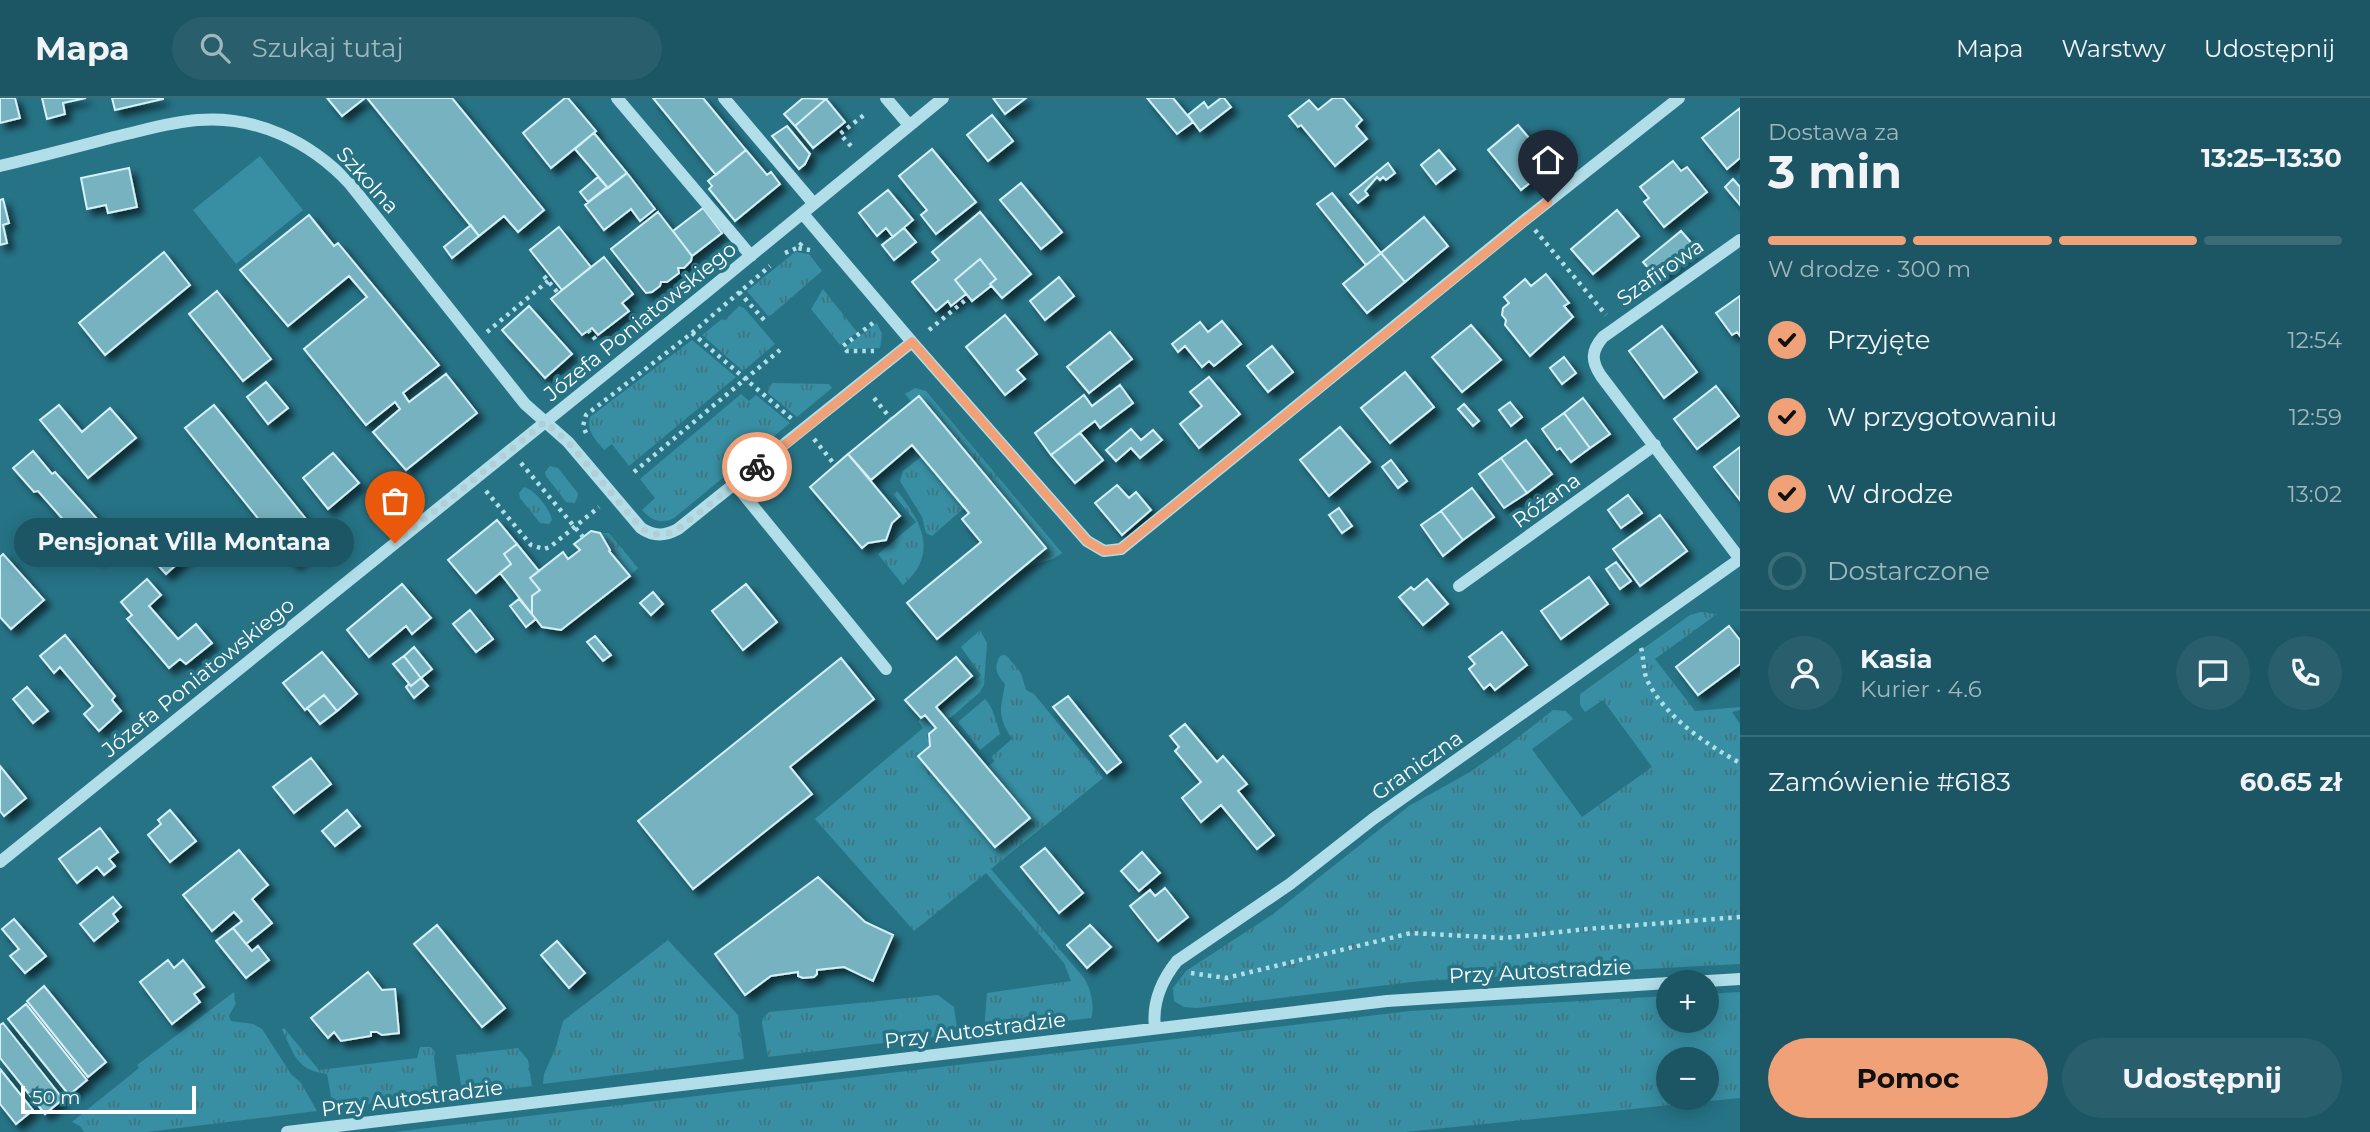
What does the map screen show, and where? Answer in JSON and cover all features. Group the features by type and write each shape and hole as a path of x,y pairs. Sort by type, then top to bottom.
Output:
{"street":[{"path":"617,98 751,256"},
{"path":"724,98 814,204"},
{"path":"886,98 909,125"},
{"name":"Józefa Poniatowskiego","path":"0,862 943,98"},
{"path":"803,214 1087,541 1104,551 1111,551 1130,543 1526,219 1679,98"},
{"name":"Szkolna","path":"0,166 195,120 249,123 284,135 319,155 350,184 525,404 568,442 641,528 657,535 678,529 912,342"},
{"name":"Szafirowa","path":"1655,445 1594,366 1593,354 1596,345 1602,337 1740,240"},
{"path":"1655,445 1740,559"},
{"name":"Różana","path":"1459,586 1655,445"},
{"path":"735,484 886,669"},
{"name":"Graniczna","path":"1155,1028 1154,1007 1169,971 1177,961 1290,884 1373,819 1740,559"},
{"path":"1719,980 1740,979"},
{"name":"Przy Autostradzie","path":"288,1132 1408,999 1656,984"}],"path":[{"path":"851,146 840,134 863,115"},
{"path":"1526,219 1616,327"},
{"path":"782,255 797,248"},
{"path":"589,438 583,426 586,415 692,333 773,263"},
{"path":"484,335 546,279 558,293"},
{"path":"739,292 765,321"},
{"path":"929,330 969,297"},
{"path":"845,350 843,346 875,321 873,319"},
{"path":"588,330 599,344"},
{"path":"692,333 765,397"},
{"path":"634,472 780,350"},
{"path":"874,398 891,419"},
{"path":"818,444 835,465"},
{"path":"520,462 583,537"},
{"path":"486,491 536,548 550,547 599,507"},
{"path":"1632,636 1642,651 1647,679 1662,701 1682,723 1716,750 1740,763"},
{"path":"1169,971 1226,978 1411,933 1504,939 1587,929 1740,917"}],"green space":[{"path":"260,156 303,210 236,264 193,210"},
{"path":"795,252 809,254 822,271 769,317 747,291"},
{"path":"823,289 857,332 840,345 811,309"},
{"path":"739,306 744,308 775,344 743,371 702,335 722,319 725,320"},
{"path":"877,323 882,334 880,348 845,347"},
{"path":"692,340 736,377 629,466 612,444 604,450 598,443 591,431 590,417"},
{"path":"773,383 829,384 832,388 797,417 768,393 768,387"},
{"path":"915,388 926,391 1062,553 1053,559 1022,568 1046,548 919,396 912,402 905,394"},
{"path":"741,394 749,401 756,395 790,423 674,518 661,521 649,516 642,510 655,498 640,479"},
{"path":"921,457 964,508 932,536 926,533 922,517 900,481 903,471"},
{"path":"550,466 558,468 577,492 575,503 566,502 546,476 545,472"},
{"path":"524,487 533,492 545,506 552,520 549,524 540,523 520,498 519,493"},
{"path":"897,491 914,514 923,538 924,550 921,562 903,585 878,554 916,522 893,494"},
{"path":"600,533 609,533 638,568 630,576 609,551"},
{"path":"1701,612 1717,614 1655,659 1695,711 1740,707 1740,710 1732,712 1740,724 1740,964 1420,981 1197,1008 1184,1007 1174,1001 1173,988 1186,971 1273,914 1409,806 1470,772 1553,710 1566,711 1573,719 1532,749 1582,817 1652,767 1603,700 1585,712 1580,705 1580,694 1690,615"},
{"path":"980,630 987,643 984,685 980,692 948,720 940,711 981,675 961,647"},
{"path":"1004,655 1021,673 1026,690 1034,694 1103,778 991,869 1084,978 1093,1009 1091,1018 984,1031 987,993 1071,981 1064,963 986,873 914,931 815,819 923,728 918,721 925,715 936,728 929,734 930,746 919,756 995,847 1030,818 988,766 995,761 991,757 1012,739 1002,717 1005,684 996,668 1000,656"},
{"path":"985,699 1000,734 980,750 958,722"},
{"path":"668,940 738,1015 744,1059 543,1084 563,1021"},
{"path":"234,992 236,1003 229,1016 231,1021 253,1024 262,1029 291,1074 301,1083 317,1111 147,1132 84,1132 72,1122 139,1068 137,1065"},
{"path":"1740,992 1740,1098 1719,1100 1719,1047 1656,1047 1656,1107 1405,1132 394,1132 1410,1011 1656,997 1656,1033 1719,1033 1719,993"},
{"path":"938,995 954,1007 958,1034 768,1057 762,1023 769,1012"},
{"path":"284,1028 319,1070 417,1058 420,1047 431,1047 435,1052 438,1090 434,1096 333,1108 327,1074 309,1069 298,1060 282,1030"},
{"path":"518,1048 528,1060 532,1086 468,1093 462,1090 456,1055"}],"building":[{"path":"0,98 15,98 20,118 0,123"},
{"path":"42,98 86,98 63,103 65,114 47,119"},
{"path":"112,98 163,98 163,99 115,110"},
{"path":"327,98 365,98 342,116"},
{"path":"367,98 452,98 544,210 518,232 504,216 479,236"},
{"path":"568,98 596,131 551,168 523,133"},
{"path":"653,98 703,98 746,150 716,175"},
{"path":"803,98 826,99 795,126 784,114"},
{"path":"993,98 1026,98 1005,114"},
{"path":"1147,98 1173,98 1193,122 1177,134"},
{"path":"1221,98 1231,107 1200,131 1188,115 1204,102 1208,108"},
{"path":"1333,98 1343,98 1362,120 1356,126 1367,139 1335,166 1301,125 1298,127 1289,116 1309,100 1318,110"},
{"path":"826,99 845,122 813,148 795,126"},
{"path":"1740,108 1740,158 1727,169 1702,138"},
{"path":"992,115 1013,141 988,161 967,135"},
{"path":"1518,125 1552,165 1521,190 1488,150"},
{"path":"787,126 810,154 799,169 772,136"},
{"path":"594,133 627,173 608,188 575,149"},
{"path":"932,149 976,202 936,234 921,215 927,210 899,176"},
{"path":"746,150 767,175 771,172 780,184 735,221 709,189 712,186 708,181"},
{"path":"1439,150 1455,169 1436,184 1421,165"},
{"path":"1673,161 1681,171 1687,167 1707,192 1664,227 1644,202 1649,198 1640,187"},
{"path":"1388,163 1395,173 1386,180 1377,177 1365,191 1368,195 1358,203 1350,194"},
{"path":"129,168 137,207 108,213 106,205 87,209 81,178"},
{"path":"627,173 655,209 640,221 631,209 604,230 585,205"},
{"path":"598,177 607,187 588,202 580,192"},
{"path":"1733,179 1740,187 1740,205 1725,187"},
{"path":"1021,183 1062,232 1041,249 1000,200"},
{"path":"888,190 913,220 893,237 886,228 877,236 859,213"},
{"path":"1332,193 1381,253 1366,265 1317,204"},
{"path":"3,199 9,223 3,225 7,243 0,245 0,200"},
{"path":"703,208 722,233 692,256 673,231"},
{"path":"1617,210 1639,236 1593,274 1571,249"},
{"path":"658,212 692,256 684,268 678,268 679,273 667,282 661,282 652,292 646,293 611,249"},
{"path":"980,212 1031,274 1002,298 990,284 996,279 980,259 955,280 966,294 951,306 948,301 936,311 912,282 939,260 932,252"},
{"path":"309,215 334,246 338,243 439,365 403,393 409,402 446,374 477,413 406,470 373,432 400,409 395,402 366,425 304,349 367,297 349,276 288,326 240,270"},
{"path":"1424,217 1448,246 1405,282 1381,253"},
{"path":"471,225 479,236 452,258 444,247"},
{"path":"559,227 591,267 562,290 530,250"},
{"path":"904,228 916,242 894,260 882,245"},
{"path":"1681,231 1695,247 1657,278 1643,262"},
{"path":"164,252 190,285 105,355 79,323"},
{"path":"1381,253 1405,282 1367,313 1343,284"},
{"path":"604,257 633,294 622,303 629,311 598,335 592,328 582,335 551,299"},
{"path":"980,259 996,279 972,301 955,280"},
{"path":"1546,274 1569,303 1564,306 1573,317 1530,356 1505,325 1503,308 1509,303 1504,297 1525,279 1531,286"},
{"path":"1059,277 1074,296 1045,320 1030,301"},
{"path":"217,291 271,359 243,381 189,314"},
{"path":"1740,296 1740,336 1737,332 1732,335 1716,313"},
{"path":"529,306 572,354 545,378 502,330"},
{"path":"1005,315 1037,354 1017,370 1025,379 1005,395 966,347"},
{"path":"1222,321 1241,344 1214,366 1209,361 1202,367 1185,346 1178,352 1172,344 1200,322 1208,332"},
{"path":"1471,325 1501,360 1462,392 1432,357"},
{"path":"1662,326 1697,372 1664,398 1629,351"},
{"path":"1110,332 1132,359 1089,393 1067,367"},
{"path":"1272,346 1293,372 1268,392 1247,366"},
{"path":"1564,357 1576,373 1562,384 1550,368"},
{"path":"1405,372 1434,407 1390,443 1361,408"},
{"path":"1209,377 1240,414 1199,448 1180,424 1202,406 1190,392"},
{"path":"266,382 288,408 268,424 247,397"},
{"path":"1120,385 1133,403 1100,428 1095,421 1051,455 1035,433 1084,395 1092,406"},
{"path":"1716,386 1739,416 1697,449 1674,419"},
{"path":"919,396 1046,548 937,639 907,603 981,542 962,519 969,513 912,445 871,480 848,454"},
{"path":"1583,398 1610,434 1590,448 1564,413"},
{"path":"1510,402 1522,417 1511,426 1499,410"},
{"path":"1464,404 1479,421 1473,426 1458,409"},
{"path":"59,405 82,432 110,408 136,438 88,478 40,420"},
{"path":"214,405 323,540 294,563 185,428"},
{"path":"1564,413 1590,448 1571,462 1560,448 1557,450 1542,429"},
{"path":"1340,427 1370,462 1329,496 1300,460"},
{"path":"1131,429 1141,440 1153,430 1162,440 1140,458 1131,448 1116,461 1106,450"},
{"path":"1080,433 1103,460 1075,483 1051,455"},
{"path":"1526,440 1552,474 1527,493 1501,458"},
{"path":"1740,447 1740,500 1714,467"},
{"path":"33,451 116,540 97,558 38,491 34,492 13,468"},
{"path":"333,453 359,483 328,509 303,478"},
{"path":"848,454 900,516 892,523 886,540 868,543 862,548 810,487"},
{"path":"1501,458 1527,493 1504,508 1479,474"},
{"path":"1391,460 1407,481 1398,488 1382,467"},
{"path":"1117,485 1129,498 1136,492 1151,510 1122,535 1095,503"},
{"path":"1472,488 1494,517 1463,540 1441,511"},
{"path":"1628,495 1642,513 1621,528 1608,510"},
{"path":"1339,508 1352,526 1342,533 1329,515"},
{"path":"1441,511 1463,540 1443,556 1421,525"},
{"path":"1660,515 1687,551 1640,586 1613,549"},
{"path":"152,520 186,556 166,574 133,538"},
{"path":"497,520 517,544 504,554 511,564 476,593 448,560"},
{"path":"591,531 600,533 609,551 630,576 561,630 542,627 532,614 532,596 540,590 530,578 563,552 568,559 580,550 574,544"},
{"path":"517,544 539,571 530,578 540,590 532,596 532,614 500,573 511,564 504,554"},
{"path":"3,554 44,600 11,629 0,617 0,557"},
{"path":"1616,562 1631,581 1620,589 1606,569"},
{"path":"1589,577 1608,604 1561,639 1541,611"},
{"path":"147,579 161,595 149,606 178,639 196,624 212,643 186,664 180,659 169,668 127,619 132,615 121,602"},
{"path":"1427,579 1448,604 1423,625 1399,597 1411,587 1414,590"},
{"path":"402,584 431,618 412,634 406,626 369,657 347,630"},
{"path":"746,584 777,622 743,650 712,611"},
{"path":"653,592 663,604 651,615 640,603"},
{"path":"519,599 536,619 526,627 510,606"},
{"path":"470,610 493,639 476,652 453,624"},
{"path":"1729,626 1740,640 1740,664 1698,695 1676,667"},
{"path":"1502,632 1527,665 1495,690 1490,684 1484,689 1469,669 1475,664 1469,657"},
{"path":"65,635 115,696 112,700 121,711 99,731 84,714 93,706 60,667 54,673 40,656"},
{"path":"595,636 611,655 603,661 587,642"},
{"path":"414,647 432,669 421,678 404,656"},
{"path":"322,652 357,694 337,711 324,695 305,710 283,683"},
{"path":"404,656 421,678 411,686 393,664"},
{"path":"956,657 972,676 936,707 1030,818 995,847 918,756 930,746 929,734 936,728 925,715 921,718 905,700"},
{"path":"841,658 874,699 790,767 812,794 693,889 638,821"},
{"path":"421,678 428,686 414,698 406,687"},
{"path":"27,687 48,711 33,723 13,699"},
{"path":"324,695 337,711 320,724 307,708"},
{"path":"1068,696 1121,762 1107,773 1053,707"},
{"path":"1185,724 1217,762 1223,756 1247,784 1238,791 1274,835 1257,849 1221,805 1201,822 1182,798 1201,782 1175,751 1179,747 1170,736"},
{"path":"311,758 331,784 294,813 273,787"},
{"path":"0,766 26,798 4,816 0,811"},
{"path":"170,810 196,841 170,862 148,835 161,824 158,820"},
{"path":"347,810 360,826 335,846 322,831"},
{"path":"100,828 118,852 109,859 115,866 104,875 97,867 77,883 59,859"},
{"path":"1045,848 1083,893 1059,913 1021,867"},
{"path":"239,850 268,885 252,899 272,923 246,944 233,928 242,921 234,912 212,931 183,895"},
{"path":"1142,852 1160,873 1139,891 1121,871"},
{"path":"818,877 865,922 893,935 873,981 844,967 817,970 814,977 803,978 798,976 798,972 771,976 745,995 715,954"},
{"path":"1165,888 1188,917 1158,941 1130,906 1150,890 1155,896"},
{"path":"113,897 121,907 113,914 118,921 94,941 80,924"},
{"path":"14,919 46,956 25,973 10,956 19,949 2,929"},
{"path":"437,925 505,1008 482,1027 414,944"},
{"path":"1090,925 1111,947 1087,968 1067,945"},
{"path":"233,928 252,951 258,946 269,960 246,978 216,941"},
{"path":"557,941 585,973 569,988 541,955"},
{"path":"168,960 174,968 183,960 204,987 194,994 200,1002 172,1024 140,982"},
{"path":"368,972 382,990 395,989 399,1033 382,1035 371,1032 371,1036 341,1041 334,1032 328,1038 311,1018"},
{"path":"44,986 106,1062 88,1077 27,1001"},
{"path":"26,1004 87,1080 69,1095 8,1019"},
{"path":"3,1023 63,1099 45,1114 0,1058 0,1025"},
{"path":"0,1069 33,1110 16,1124 0,1104"}],"way so far":[{"path":"395,543 545,422 568,442 641,528 657,535 678,529 757,467"}],"place":[{"name":"Pensjonat Villa Montana","path":"395,543"}],"route":[{"path":"757,467 912,342 1087,541 1104,551 1121,549 1548,202"}]}
